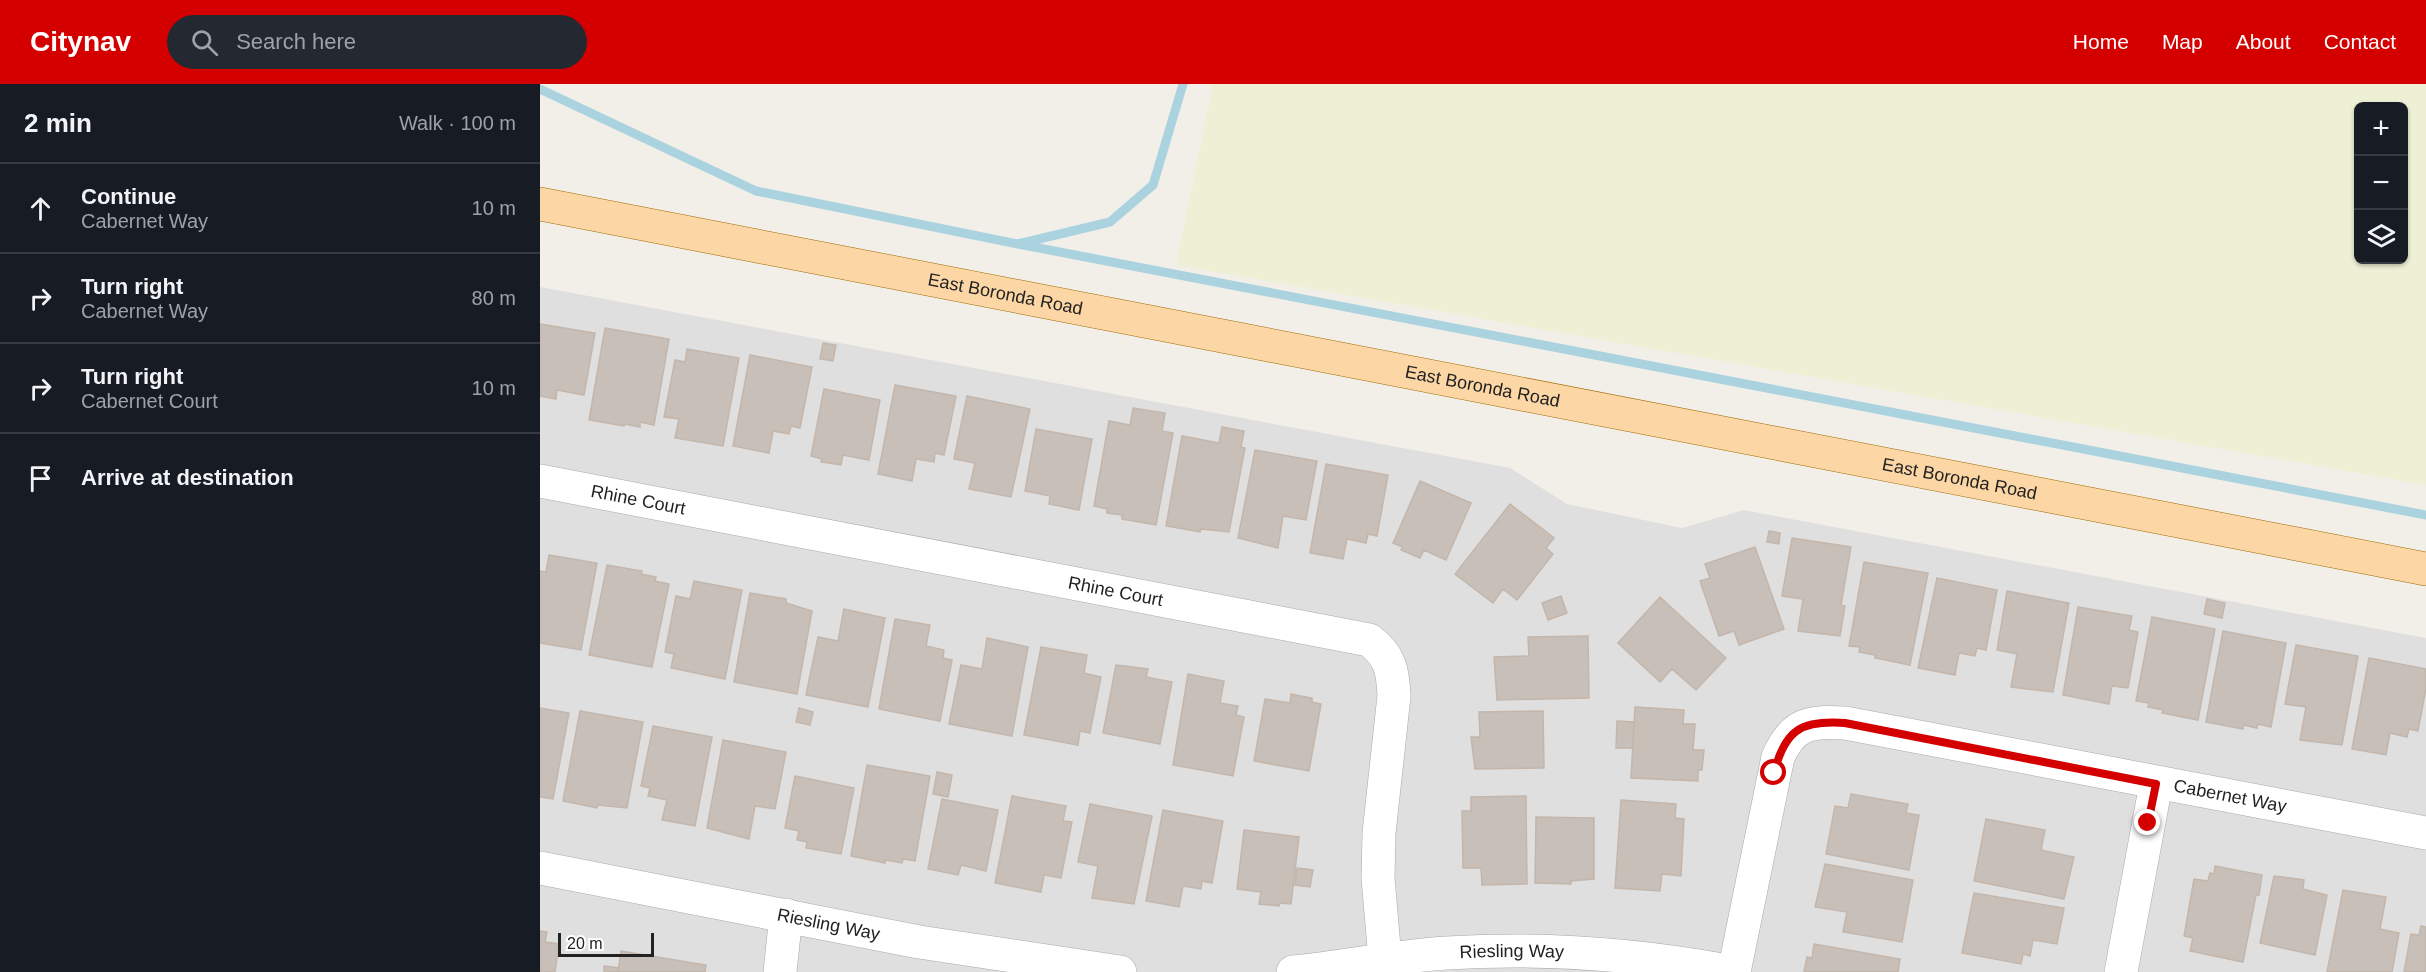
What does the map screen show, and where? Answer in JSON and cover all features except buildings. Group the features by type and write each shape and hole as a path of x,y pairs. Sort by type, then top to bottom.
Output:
{"main road":[{"name":"East Boronda Road","path":"540,204 2426,569"}],"street":[{"name":"Rhine Court","path":"540,481 1369,640 1388,657 1393,676 1394,696 1379,833 1378,878 1385,959"},
{"name":"Cabernet Way","path":"1733,972 1778,757 1789,737 1809,723 1845,723 2156,784 2426,833"},
{"path":"2121,972 2156,784"},
{"name":"Riesling Way","path":"540,868 919,942 1120,972"},
{"path":"780,972 786,915"},
{"name":"Riesling Way","path":"1293,972 1385,959 1506,950 1569,951 1635,957 1733,972"}],"shaded area":[{"path":"540,287 1510,468 1567,504 1682,528 1744,510 2426,638 2426,972 540,972"}],"green space":[{"path":"1213,84 2426,84 2426,485 1176,265"}],"waterway":[{"path":"540,89 756,191 1018,244 1110,222 1153,185 1183,84"},
{"path":"1018,244 2426,515"}],"route":[{"path":"1774,773 1783,746 1798,729 1809,723 1845,723 2156,784 2148,823"}]}
